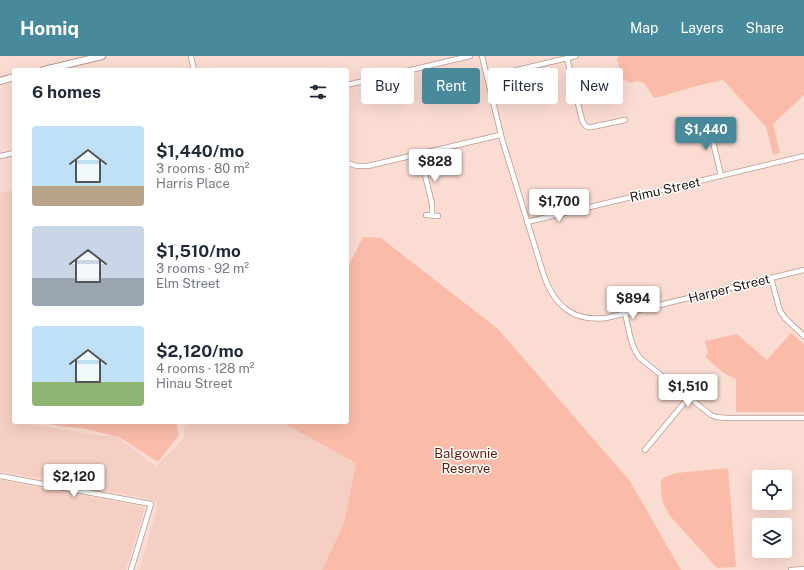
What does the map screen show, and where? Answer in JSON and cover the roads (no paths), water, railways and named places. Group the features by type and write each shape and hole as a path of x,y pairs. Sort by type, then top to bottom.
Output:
{"main road":[{"path":"50,68 76,59 102,56"},
{"path":"0,81 12,78"}],"street":[{"path":"191,56 194,68"},
{"path":"349,85 470,56"},
{"name":"Harper Street","path":"482,56 500,135 548,285 559,303 571,312 585,318 599,319 804,270"},
{"path":"487,77 576,56"},
{"path":"567,58 584,125 592,127 625,120"},
{"path":"714,120 705,122 721,175"},
{"path":"349,164 357,166 368,166 500,135"},
{"path":"0,156 12,153"},
{"path":"420,154 432,204 432,215"},
{"name":"Rimu Street","path":"527,222 804,156"},
{"path":"426,215 438,216"},
{"path":"772,278 780,311 785,318 804,336"},
{"path":"625,313 632,342 637,354 707,412 716,417 727,418 804,418"},
{"path":"645,450 688,397"},
{"path":"0,476 150,504 131,570"},
{"path":"791,570 804,569"}],"park label":[{"name":"Balgownie Reserve","path":"466,460"}]}
